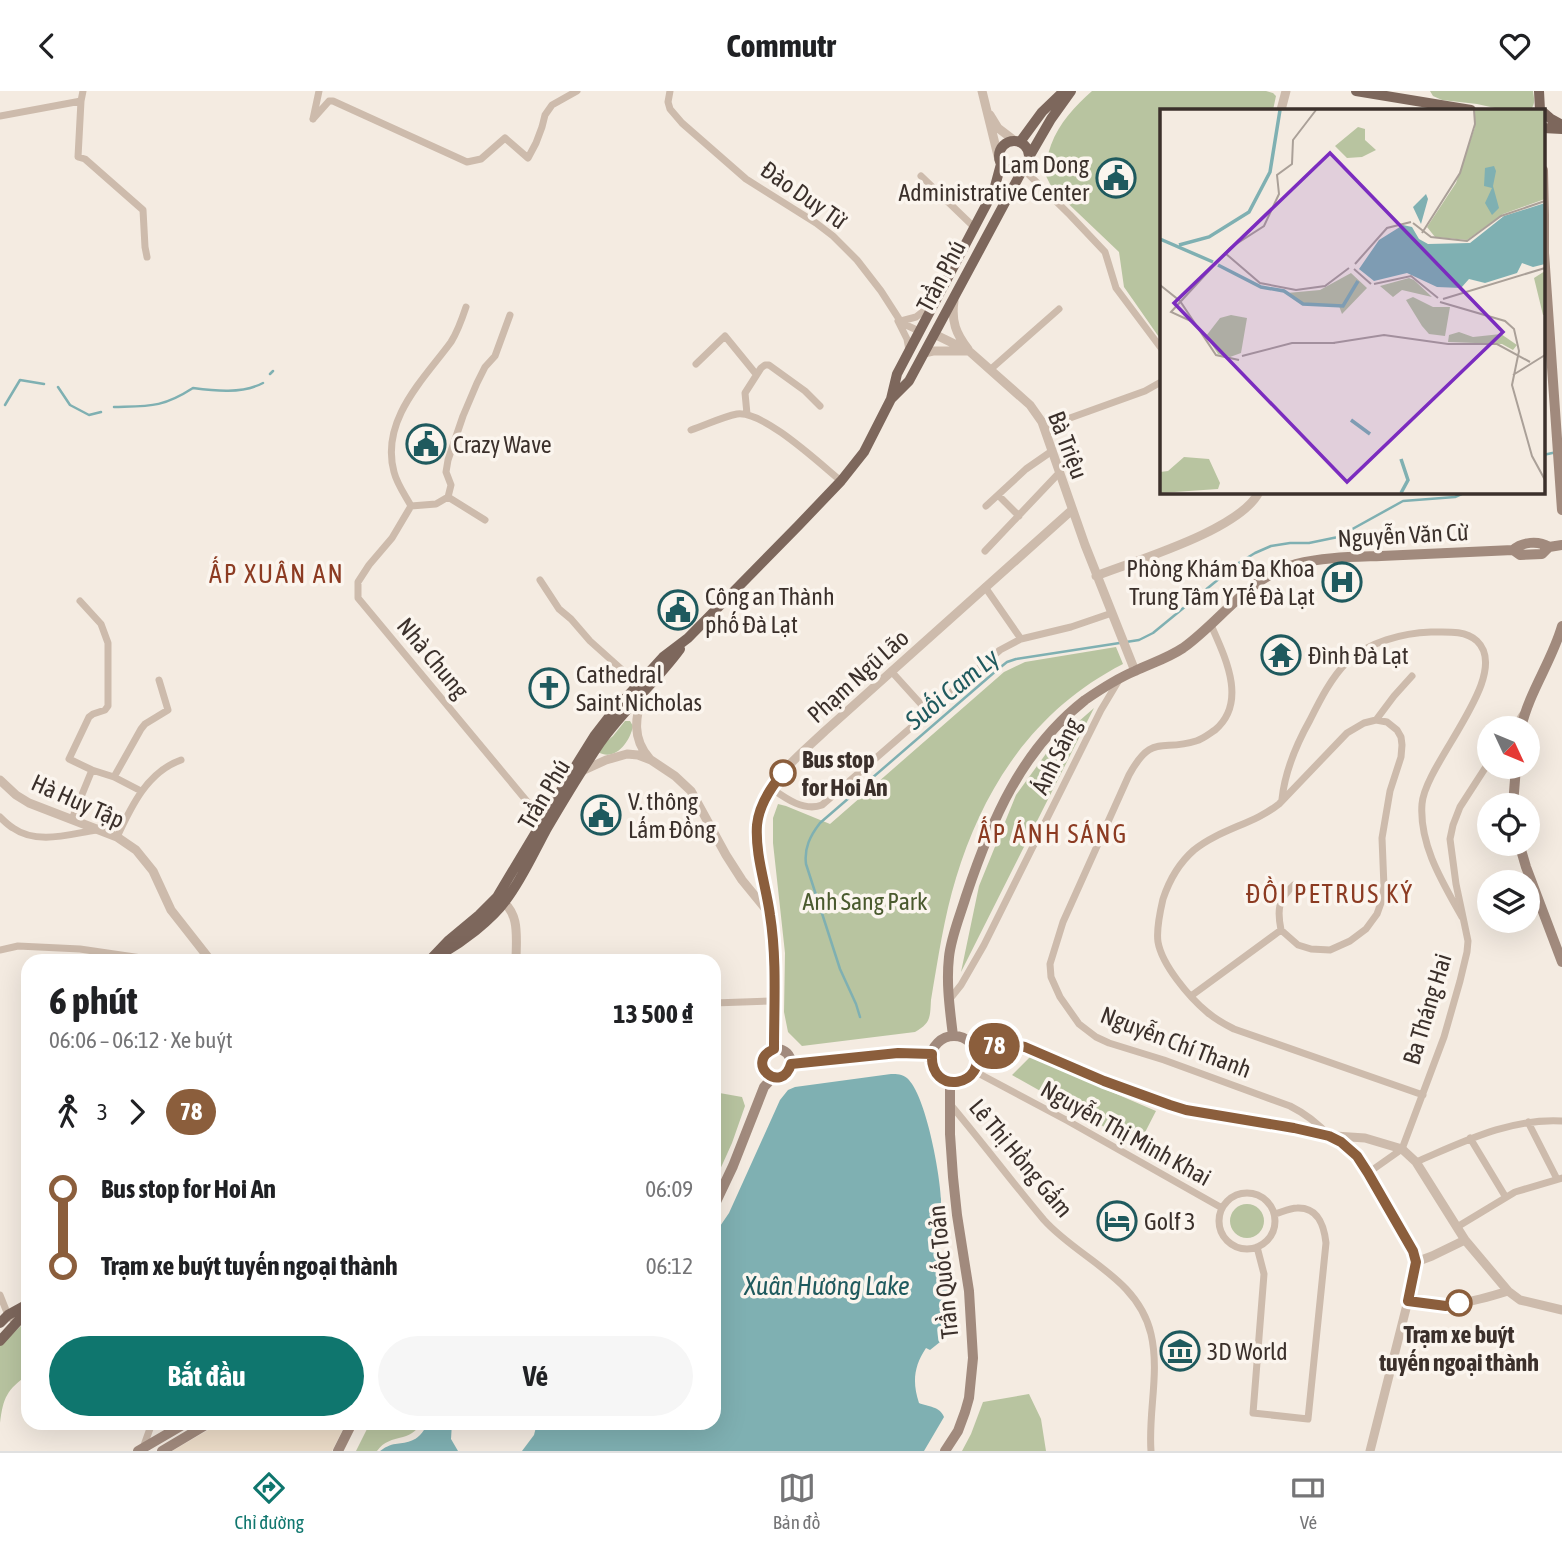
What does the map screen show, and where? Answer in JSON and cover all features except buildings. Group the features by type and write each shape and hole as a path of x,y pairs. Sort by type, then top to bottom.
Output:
{"main road":[{"path":"1064,91 1018,141 1002,146 1000,162 1004,168 1013,171 1026,166 1071,91"},
{"path":"1356,91 1396,95 1466,109"},
{"path":"1539,91 1541,109"},
{"path":"1544,114 1562,127"},
{"path":"1544,128 1562,127"},
{"path":"1018,141 1027,148 1030,157"},
{"name":"Trần Phú","path":"441,954 484,922 501,900 578,769 603,740 641,687 669,663 688,638 841,481 864,452 891,399 897,374 994,190 1000,162"},
{"name":"Trần Phú","path":"891,399 909,381 1023,169"},
{"path":"1544,253 1558,393 1557,440 1562,510"},
{"path":"919,331 934,334"},
{"name":"Nguyễn Văn Cừ","path":"953,1036 949,1000 949,955 983,849 1002,804 1027,763 1057,726 1085,701 1121,678 1165,659 1184,647 1243,593 1261,579 1279,570 1298,564 1354,557 1513,550 1520,555 1542,554 1549,547 1562,545"},
{"path":"1524,716 1562,626"},
{"path":"1523,856 1562,963"},
{"path":"953,1036 966,1039 975,1048 977,1060 974,1071 964,1080 950,1082 937,1075 933,1069 932,1054 939,1042 946,1038 953,1036"},
{"path":"774,1049 783,1050 791,1064 785,1075 773,1077 763,1069 762,1060 774,1049"},
{"path":"791,1064 898,1053 932,1054"},
{"path":"721,1191 764,1087 773,1077"},
{"name":"Trần Quốc Toản","path":"945,1451 958,1430 970,1398 973,1358 969,1291 954,1190 950,1082"},
{"path":"4,1319 21,1308"},
{"path":"0,1341 21,1319"},
{"path":"142,1450 175,1430"},
{"path":"162,1451 197,1430"},
{"path":"338,1451 348,1430"}],"street":[{"path":"83,91 78,157 85,159 143,210 147,257"},
{"path":"319,91 313,119 328,101 333,101 467,162 481,159 505,138 528,158 545,115 552,105 577,91"},
{"name":"Đào Duy Từ","path":"670,91 670,109 682,123 746,179 832,236 873,280 894,314 919,331"},
{"path":"982,91 1000,162"},
{"path":"1282,109 1286,91"},
{"path":"0,116 81,101"},
{"path":"985,108 998,128 1018,141"},
{"path":"1023,169 1105,252 1116,288 1160,347"},
{"path":"921,176 974,227"},
{"path":"958,288 952,313 953,321 969,351"},
{"path":"901,321 923,313 935,300"},
{"path":"448,497 436,504 411,506 393,471 391,451 397,421 417,385 451,342 461,325 466,307"},
{"path":"991,369 1059,309"},
{"path":"894,314 909,350"},
{"path":"448,497 448,460 463,415 485,367 495,356 510,315"},
{"name":"Bà Triệu","path":"934,334 969,351 991,369 1030,405 1046,429 1072,510 1135,671"},
{"path":"696,364 725,336 756,375"},
{"path":"924,353 969,351"},
{"path":"747,414 744,393 765,365 769,365 805,391 820,406"},
{"path":"1046,429 1145,391 1160,383"},
{"path":"691,430 738,414 756,417 784,434 841,481"},
{"path":"986,506 1026,469 1052,451"},
{"path":"985,551 1059,473"},
{"path":"1097,576 1215,528 1250,506 1258,493"},
{"path":"998,495 1019,516"},
{"path":"448,497 485,520"},
{"name":"Nhà Chung","path":"411,506 392,538 358,582 358,598 546,823"},
{"name":"Phạm Ngũ Lão","path":"774,1049 774,953 757,825 761,808 771,788 787,768 825,731 1072,510"},
{"path":"540,580 559,609 641,687 637,741 651,760"},
{"path":"985,587 1021,639"},
{"path":"80,601 101,624 106,638 107,708 89,717 69,759 141,791"},
{"path":"771,788 802,806 811,808 821,805 1000,650 1021,639 1114,617"},
{"name":"Nguyễn Chí Thanh","path":"1211,625 1231,677 1233,688 1229,712 1221,725 1198,740 1160,744 1140,757 1120,793 1063,922 1050,964 1051,977 1069,1011 1079,1024 1096,1037 1290,1106 1318,1123 1329,1136"},
{"path":"1282,800 1284,781 1300,737 1332,681 1348,661 1366,649 1405,635 1462,633 1477,641 1484,652 1486,664 1483,683 1428,780 1422,800 1427,844 1435,867 1462,917"},
{"path":"891,671 929,713"},
{"path":"1376,720 1412,676"},
{"name":"Ánh Sáng","path":"949,1000 984,946 1101,710 1121,678"},
{"path":"114,777 145,724 169,710 159,680"},
{"path":"1522,716 1525,712"},
{"path":"1294,885 1281,900 1279,920 1280,930 1298,945 1330,950 1350,941 1366,929 1377,914 1384,887 1382,838 1402,745 1397,730 1387,722 1376,720 1364,723 1347,733 1270,811 1195,849 1185,859 1166,891 1161,908 1158,941 1166,964 1191,996 1206,1011 1234,1029 1423,1095"},
{"path":"578,769 627,754 651,760 675,776 691,791 742,880 770,914"},
{"path":"117,837 141,791 163,768 181,760"},
{"path":"72,819 92,770"},
{"name":"Ba Tháng Hai","path":"1402,1149 1445,1033 1468,951 1450,839 1460,807 1478,779"},
{"name":"Hà Huy Tập","path":"0,780 29,803 117,837 136,850 153,871 171,909 206,954"},
{"path":"0,817 14,830 46,838 97,829"},
{"path":"501,900 517,923 516,954"},
{"path":"1191,996 1280,930"},
{"path":"0,950 18,946 80,949 114,954"},
{"path":"721,1003 774,1001"},
{"path":"975,1048 1008,1044 1025,1047 1104,1081 1178,1108 1329,1136 1364,1138 1402,1149 1416,1162 1465,1240 1508,1291 1520,1300 1562,1310"},
{"name":"Nguyễn Thị Minh Khai","path":"974,1071 1222,1208"},
{"name":"Lê Thị Hồng Gấm","path":"950,1104 1046,1222 1115,1278 1133,1295 1144,1313 1155,1355 1150,1420 1151,1451"},
{"path":"1416,1162 1500,1128 1528,1122 1562,1121"},
{"path":"1457,1227 1505,1196 1560,1179 1528,1122"},
{"path":"1329,1136 1349,1147 1368,1173 1405,1236 1416,1262 1370,1451"},
{"path":"1471,1138 1505,1196"},
{"path":"1368,1173 1402,1149"},
{"path":"1241,1193 1250,1193 1266,1199 1275,1214 1273,1232 1268,1240 1257,1247 1234,1247 1222,1234 1219,1226 1222,1208 1227,1201 1241,1193"},
{"path":"1257,1247 1264,1274 1253,1413 1308,1419 1326,1243 1325,1227 1319,1218 1306,1209 1295,1208 1275,1214"},
{"path":"1416,1262 1465,1240"},
{"path":"1408,1301 1446,1306 1484,1299 1508,1291"},
{"path":"0,1295 4,1319 17,1324"},
{"path":"142,1450 149,1430"}],"green space":[{"path":"1092,91 1266,91 1276,96 1273,109 1160,109 1160,339 1124,287 1119,252 1057,193 1044,172 1054,137 1074,109"},
{"path":"1430,91 1533,91 1534,101 1531,109 1500,109 1442,100 1433,96"},
{"name":"Anh Sang Park","path":"1116,647 1123,664 1064,703 1039,727 1017,753 982,812 952,893 927,1022 915,1032 802,1046 788,1032 784,1012 785,953 773,843 773,818 778,804 830,824 1004,672 1025,662"},
{"path":"1094,708 961,972 979,886 1016,795 1053,744"},
{"path":"625,721 630,721 633,726 621,749 610,754 598,752 599,748"},
{"path":"1030,1057 1156,1111 1138,1146 1012,1075"},
{"path":"721,1093 742,1097 745,1106 721,1167"},
{"path":"1247,1204 1259,1209 1264,1221 1259,1233 1247,1238 1235,1233 1230,1221 1235,1209"},
{"path":"21,1326 21,1380 7,1395 0,1423 0,1346"},
{"path":"1029,1394 1041,1419 1046,1451 962,1451 983,1402"},
{"path":"366,1430 415,1430 388,1441 377,1451 356,1451"}],"shaded area":[{"path":"208,1430 342,1430 332,1451 172,1451"}],"water":[{"name":"Xuân Hương Lake","path":"891,1074 901,1075 914,1087 926,1117 935,1154 941,1199 934,1248 950,1284 950,1334 930,1350 926,1348 915,1374 919,1403 937,1409 944,1417 924,1451 522,1451 535,1430 721,1430 721,1225 729,1213 780,1100 788,1090"},
{"path":"424,1430 452,1430 451,1439 458,1451 380,1451 390,1445 416,1439"}],"waterway":[{"path":"270,374 273,371"},
{"path":"5,405 20,380 44,384"},
{"path":"114,407 155,405 193,388 237,390 263,383"},
{"path":"58,387 70,405 89,415 101,412"},
{"name":"Suối Cam Ly","path":"1544,455 1557,452"},
{"name":"Suối Cam Ly","path":"860,1017 840,969 806,864 808,842 820,823 1007,662 1139,640 1153,633 1237,564 1255,553 1271,546 1338,537 1403,501 1455,497 1464,493"}],"bus line":[{"name":"78","path":"783,773 765,799 757,825 774,953 774,1049 762,1060 763,1069 769,1076 781,1077 788,1072 791,1064 898,1053 932,1054 931,1062 937,1075 950,1082 957,1082 970,1077 974,1071 977,1060 975,1048 1008,1044 1025,1047 1142,1096 1186,1110 1329,1136 1349,1147 1357,1156 1413,1251 1415,1273 1408,1301 1446,1306 1459,1303"}],"place":[{"name":"Lam Dong Administrative Center","path":"1116,178"},
{"name":"Crazy Wave","path":"426,444"},
{"name":"Phòng Khám Đa Khoa Trung Tâm Y Tế Đà Lạt","path":"1342,582"},
{"name":"Công an Thành phố Đà Lạt","path":"678,610"},
{"name":"Đình Đà Lạt","path":"1281,655"},
{"name":"Cathedral Saint Nicholas","path":"549,688"},
{"name":"Bus stop for Hoi An","path":"783,773"},
{"name":"V. thông Lấm Đồng","path":"601,815"},
{"name":"Golf 3","path":"1117,1221"},
{"name":"Trạm xe buýt tuyến ngoại thành","path":"1459,1303"},
{"name":"3D World","path":"1180,1351"}],"district":[{"name":"ẤP XUÂN AN","path":"277,574"},
{"name":"ẤP ÁNH SÁNG","path":"1053,834"},
{"name":"ĐỒI PETRUS KÝ","path":"1330,894"}]}
